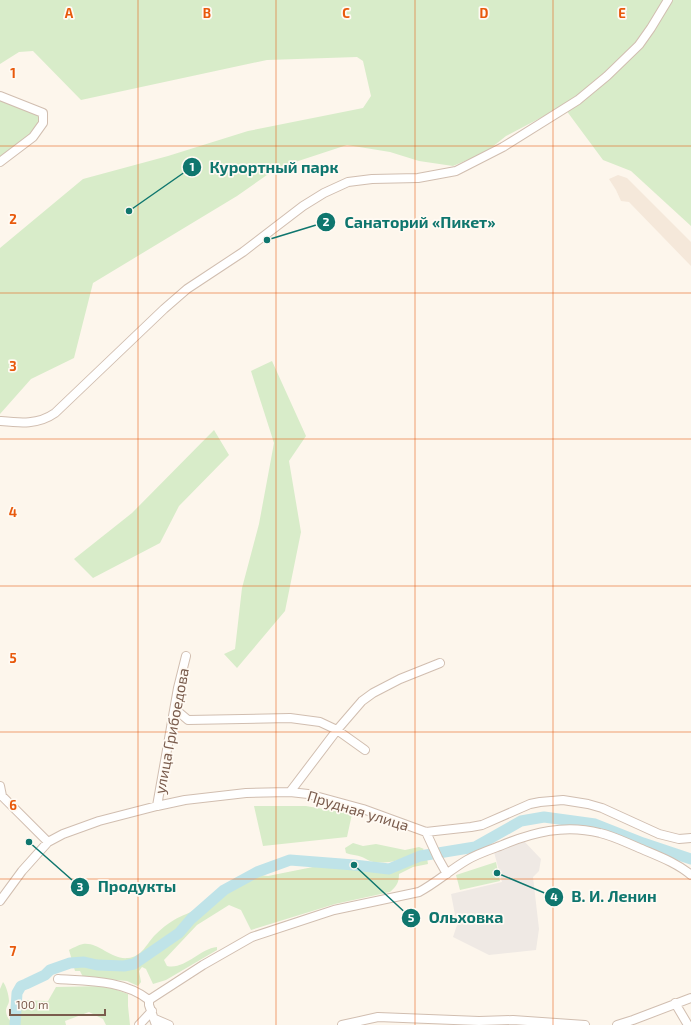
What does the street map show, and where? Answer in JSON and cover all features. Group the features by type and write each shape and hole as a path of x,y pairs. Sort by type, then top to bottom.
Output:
{"street":[{"path":"0,421 26,423 39,421 56,413 164,309 187,289 243,252 303,206 324,193 348,182 372,179 418,178 456,171 493,152 544,122 578,100 624,60 639,45 668,0"},
{"path":"0,96 43,112 43,123 32,137 0,162"},
{"name":"улица Грибоедова","path":"157,806 178,688 186,656"},
{"path":"290,792 337,730 362,701 373,693 400,679 440,663"},
{"path":"175,709 188,720 290,718 320,722 337,730 365,750"},
{"path":"0,786 1,796 48,842"},
{"name":"Прудная улица","path":"0,901 22,871 48,842 62,834 98,821 157,806 185,800 246,794 290,792 308,794 380,814 426,832 482,825 530,804 563,800 602,808 660,834 679,839 691,838"},
{"path":"149,1000 203,965 252,937 334,910 419,892 429,887 468,860 524,836 547,830 567,829 601,833 673,863 691,875"},
{"path":"426,832 447,874"},
{"path":"58,979 113,984 140,992 149,1000"},
{"path":"617,1025 691,998"},
{"path":"149,1000 148,1005 154,1018 169,1025"},
{"path":"676,1003 688,1025"},
{"path":"342,1025 378,1017 479,1023 513,1020 585,1025"},
{"path":"139,1025 154,1018"}],"shaded area":[{"path":"618,175 627,178 691,242 691,266 629,202 621,201 609,179"},
{"path":"522,839 541,859 539,871 533,877 539,929 536,950 489,955 453,937 457,925 451,894 502,882 494,852"}],"green space":[{"path":"0,0 691,0 691,226 631,171 603,160 563,106 506,136 486,152 453,166 419,161 390,152 347,145 277,168 237,196 93,283 74,358 31,379 0,414 0,248 83,179 168,156 248,131 363,108 371,96 363,61 357,57 267,60 81,100 33,51 19,52 0,64"},
{"path":"0,99 41,114 40,122 32,135 0,159"},
{"path":"272,361 306,436 289,461 301,532 285,611 237,668 224,654 235,649 242,588 259,524 274,443 251,371"},
{"path":"214,430 229,455 179,506 160,543 93,578 74,559 132,513"},
{"path":"254,806 306,806 352,814 347,837 263,846"},
{"path":"353,843 363,846 376,844 405,850 419,847 424,849 406,858 390,862 376,862 346,853 345,848"},
{"path":"427,858 428,864 413,867 399,874 397,884 390,892 335,904 251,930 241,910 229,905 197,925 164,960 167,966 180,965 204,951 217,947 217,950 166,980 153,984 146,969 142,967 139,971 141,982 138,986 127,981 83,977 80,971 75,971 69,950 81,944 89,944 122,958 133,957 141,952 155,935 164,927 177,918 199,907 208,908 227,892 259,875 268,876 318,866 385,873"},
{"path":"496,862 500,881 460,890 456,875"},
{"path":"3,982 9,999 6,1013 10,1021 16,1025 0,1025 0,989"},
{"path":"106,986 128,994 130,1025 106,1025 103,1019 89,1012 65,1021 66,1025 18,1025 20,1000 48,1001 56,987"}],"waterway":[{"path":"15,1025 17,993 21,986 45,975 50,970 70,963 84,962 97,965 124,966 134,964 179,933 191,919 224,890 257,872 290,860 389,869 420,856 475,847 521,821 544,817 595,824 643,843 691,859"}],"place":[{"name":"Курортный парк","path":"129,211"},
{"name":"Санаторий «Пикет»","path":"267,240"},
{"name":"Продукты","path":"29,842"},
{"name":"Ольховка","path":"354,865"},
{"name":"В. И. Ленин","path":"497,873"}]}
